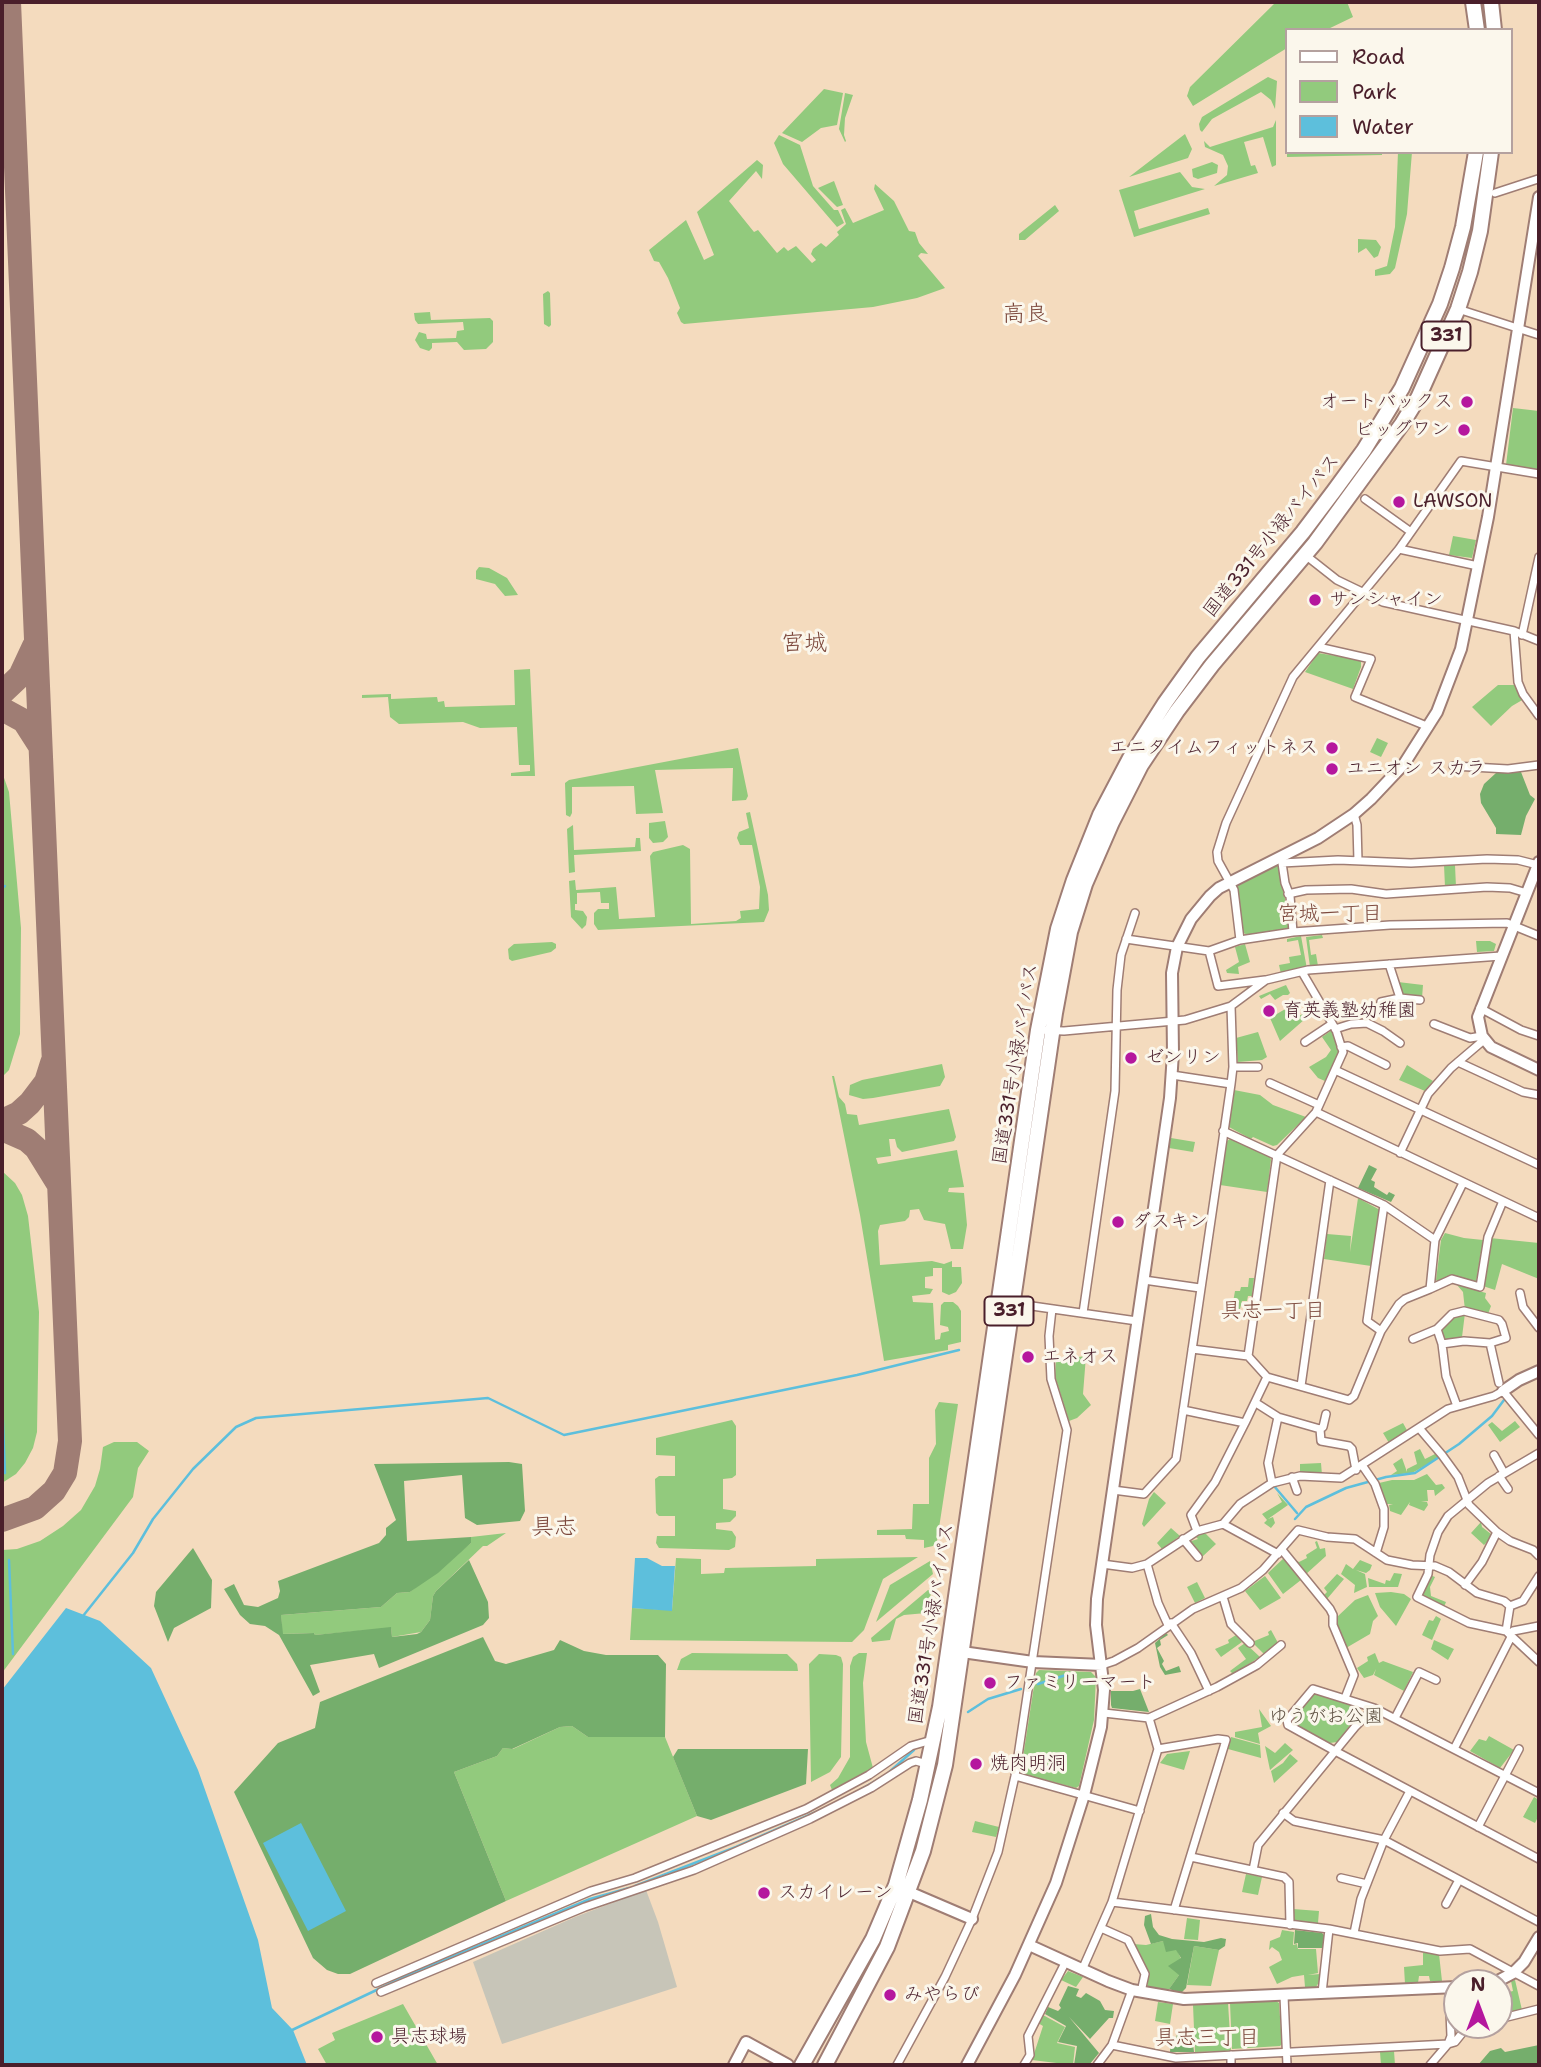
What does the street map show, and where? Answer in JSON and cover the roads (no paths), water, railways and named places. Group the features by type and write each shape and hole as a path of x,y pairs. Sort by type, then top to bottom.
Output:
{"highway":[{"path":"1492,4 1494,28"},
{"path":"1475,5 1477,28"},
{"name":"国道331号小禄バイパス","path":"803,2065 873,1939 896,1885 955,1651 1011,1303 1058,929 1074,880 1100,815 1130,758 1165,703 1198,657 1292,545 1364,450 1402,388 1440,304 1452,268 1463,227 1476,154"},
{"name":"国道331号小禄バイパス","path":"825,2065 882,1959 909,1892 923,1851 945,1765 955,1651 1045,1031 1070,932 1086,884 1112,822 1141,765 1212,665 1305,555 1418,398 1458,309 1480,231 1491,154"}],"street":[{"path":"1496,193 1538,180"},
{"path":"967,2065 1029,1945 1056,1882 1084,1795 1104,1713 1096,1612 1172,1075 1172,973 1177,947 1191,919 1210,896 1230,881 1318,838 1354,814 1385,786 1429,727 1452,677 1467,621 1498,466 1539,197"},
{"path":"1458,309 1539,335"},
{"path":"1240,940 1234,890 1217,852 1226,824 1293,677 1399,549 1461,461 1539,474"},
{"path":"1365,499 1411,532"},
{"path":"1292,545 1338,580 1362,593 1398,606 1514,631 1539,641"},
{"path":"1399,549 1478,566"},
{"path":"1522,635 1539,557"},
{"path":"1514,631 1518,682 1539,716"},
{"path":"1318,647 1371,659 1355,697 1429,727"},
{"path":"1453,766 1508,769 1538,765 1539,755"},
{"path":"1354,814 1357,824 1358,861"},
{"path":"1293,932 1290,896 1282,863 1410,863 1486,859 1539,863 1478,1017 1483,1037 1501,1053 1539,1070"},
{"path":"1288,894 1306,890 1351,889 1386,894 1486,887 1510,888 1527,893"},
{"path":"1083,1313 1115,1091 1116,990 1126,939 1136,913"},
{"path":"1126,939 1209,951 1240,940 1293,932 1390,925 1507,923 1539,936"},
{"path":"1209,951 1218,986 1302,972 1501,956"},
{"path":"1389,964 1400,998"},
{"path":"1248,1356 1277,1156 1318,1109 1343,1052 1334,1026 1302,972"},
{"path":"1045,1031 1173,1022 1231,1006 1266,980"},
{"path":"1381,1002 1400,998 1420,1000"},
{"path":"1113,1490 1144,1494 1176,1460 1231,1084 1231,1006"},
{"path":"1480,1008 1521,1030 1539,1036"},
{"path":"1305,1042 1334,1026 1367,1023 1400,1043"},
{"path":"1434,1024 1470,1038 1483,1037"},
{"path":"1400,1153 1428,1094 1483,1037"},
{"path":"1341,1047 1348,1046 1386,1065"},
{"path":"1458,1062 1523,1092 1539,1095"},
{"path":"1233,1067 1258,1067"},
{"path":"1335,1070 1539,1165"},
{"path":"1172,1075 1231,1084"},
{"path":"1270,1083 1400,1153 1539,1218"},
{"path":"1223,1131 1384,1205 1435,1240"},
{"path":"1301,1386 1330,1180"},
{"path":"1430,1289 1435,1240 1463,1183"},
{"path":"1192,1349 1248,1356 1266,1377 1349,1400 1354,1396 1381,1331 1405,1299 1452,1279 1480,1287 1488,1237 1503,1201"},
{"path":"1381,1331 1367,1321 1384,1205"},
{"path":"1143,1280 1200,1288"},
{"path":"1520,1293 1523,1307 1539,1328"},
{"path":"1011,1303 1137,1321"},
{"path":"897,2065 972,1919 998,1852 1015,1776 1067,1430 1052,1379 1049,1336 1052,1309"},
{"path":"1413,1339 1437,1329 1447,1318 1462,1311 1499,1320 1506,1338 1490,1343 1464,1340 1442,1344"},
{"path":"1437,1329 1446,1376 1457,1406"},
{"path":"1490,1343 1501,1387 1539,1435"},
{"path":"1102,1564 1132,1568 1147,1563 1197,1531 1223,1524 1240,1504 1272,1483 1292,1477 1341,1478 1448,1409 1494,1396 1501,1387 1539,1371"},
{"path":"1197,1531 1191,1515 1215,1482 1256,1404 1266,1377"},
{"path":"1256,1404 1278,1417 1320,1429"},
{"path":"1183,1410 1245,1423"},
{"path":"1326,1414 1317,1441 1349,1446 1359,1467 1373,1481 1382,1497 1385,1518 1376,1553"},
{"path":"1272,1483 1268,1462 1278,1417"},
{"path":"1419,1428 1458,1476 1467,1501 1497,1532 1510,1541 1533,1550 1539,1556"},
{"path":"1539,1453 1502,1475 1448,1516 1430,1555 1428,1574 1417,1597 1469,1623 1509,1634 1539,1662"},
{"path":"1494,1455 1508,1489"},
{"path":"1292,1477 1297,1490"},
{"path":"1223,1524 1280,1552 1330,1609 1333,1625 1353,1675 1345,1698"},
{"path":"955,1651 1033,1662 1101,1665 1114,1661 1138,1648 1193,1609 1241,1588 1280,1552 1298,1530 1327,1537 1355,1539 1387,1560 1435,1566 1449,1572 1477,1592 1504,1601 1510,1606"},
{"path":"1465,1585 1482,1562 1497,1532"},
{"path":"1182,1539 1198,1557"},
{"path":"1147,1563 1158,1603 1191,1653 1209,1691"},
{"path":"1510,1606 1523,1601 1539,1576"},
{"path":"1223,1597 1231,1624 1250,1643"},
{"path":"1454,1749 1481,1700 1509,1634 1510,1606"},
{"path":"1509,1634 1539,1626"},
{"path":"1104,1713 1149,1718 1228,1684 1270,1659 1281,1645"},
{"path":"1395,1718 1419,1672 1436,1680"},
{"path":"1539,1793 1395,1718 1345,1698 1313,1689 1287,1720 1288,1725 1335,1751 1539,1859"},
{"path":"1253,1870 1258,1845 1374,1708"},
{"path":"1082,1970 1112,1902 1158,1749 1149,1718"},
{"path":"376,1983 592,1891 635,1878 806,1809 869,1775 911,1746 933,1740"},
{"path":"1158,1749 1226,1740 1174,1910"},
{"path":"1478,1827 1518,1749"},
{"path":"381,1992 585,1907 694,1870 810,1819 871,1788 909,1763 916,1761 928,1764"},
{"path":"1015,1776 1140,1811"},
{"path":"1354,1933 1361,1899 1384,1840 1410,1791"},
{"path":"1283,1814 1294,1821 1384,1840 1539,1922"},
{"path":"689,1857 694,1870"},
{"path":"1191,1857 1284,1877 1289,1882 1290,1925"},
{"path":"1340,1878 1367,1884"},
{"path":"1446,1903 1459,1880"},
{"path":"909,1892 972,1919"},
{"path":"1112,1902 1329,1929 1440,1951 1470,1949 1506,1969"},
{"path":"1097,2065 1112,2045 1145,1974 1128,1940 1101,1928"},
{"path":"1322,1993 1329,1929"},
{"path":"1539,1937 1524,1962 1513,1973 1539,1986"},
{"path":"1029,1945 1065,1963 1136,1991 1168,1997 1201,2000 1443,1987"},
{"path":"1024,2065 1030,2055 1028,2036 1065,1963"},
{"path":"1284,1996 1287,2065"},
{"path":"1513,2016 1539,2009"},
{"path":"1430,2065 1450,2039"},
{"path":"1112,2045 1176,2062 1286,2051 1448,2044 1457,2039"},
{"path":"734,2065 746,2042 788,2065"},
{"path":"1231,2055 1231,2065"}],"water":[{"path":"635,1558 647,1558 662,1566 675,1566 672,1611 632,1608"},
{"path":"66,1608 100,1621 151,1668 198,1770 258,1940 272,2008 293,2030 307,2065 2,2065 2,1690"},
{"path":"301,1823 346,1911 308,1931 263,1843"}],"waterway":[{"path":"83,1616 133,1553 153,1519 193,1469 236,1427 256,1418 488,1398 564,1435 857,1375 959,1350"},
{"path":"2,1400 5,1473"},
{"path":"1295,1519 1306,1507 1346,1488 1386,1477 1415,1473 1459,1444 1492,1416 1504,1400"},
{"path":"1274,1486 1297,1513"},
{"path":"9,1560 13,1654"},
{"path":"1038,1684 1069,1674"},
{"path":"968,1712 988,1699 1021,1689"},
{"path":"860,1790 887,1774 914,1750"},
{"path":"635,1886 736,1847 823,1809"},
{"path":"290,2031 404,1977 590,1899 629,1888"}],"place":[{"name":"オートバックス","path":"1467,402"},
{"name":"ビッグワン","path":"1464,430"},
{"name":"LAWSON","path":"1399,502"},
{"name":"サンシャイン","path":"1315,600"},
{"name":"エニタイムフィットネス","path":"1332,748"},
{"name":"ユニオン スカラ","path":"1332,769"},
{"name":"育英義塾幼稚園","path":"1269,1011"},
{"name":"ゼンリン","path":"1131,1058"},
{"name":"ダスキン","path":"1118,1222"},
{"name":"エネオス","path":"1028,1357"},
{"name":"ファミリーマート","path":"990,1683"},
{"name":"焼肉明洞","path":"976,1764"},
{"name":"スカイレーン","path":"764,1893"},
{"name":"みやらび","path":"890,1995"},
{"name":"具志球場","path":"377,2037"}],"district":[{"name":"高良","path":"1025,315"},
{"name":"宮城","path":"804,644"},
{"name":"宮城一丁目","path":"1330,915"},
{"name":"具志一丁目","path":"1273,1312"},
{"name":"具志","path":"554,1528"},
{"name":"具志三丁目","path":"1207,2039"}],"park label":[{"name":"ゆうがお公園","path":"1326,1717"}]}
